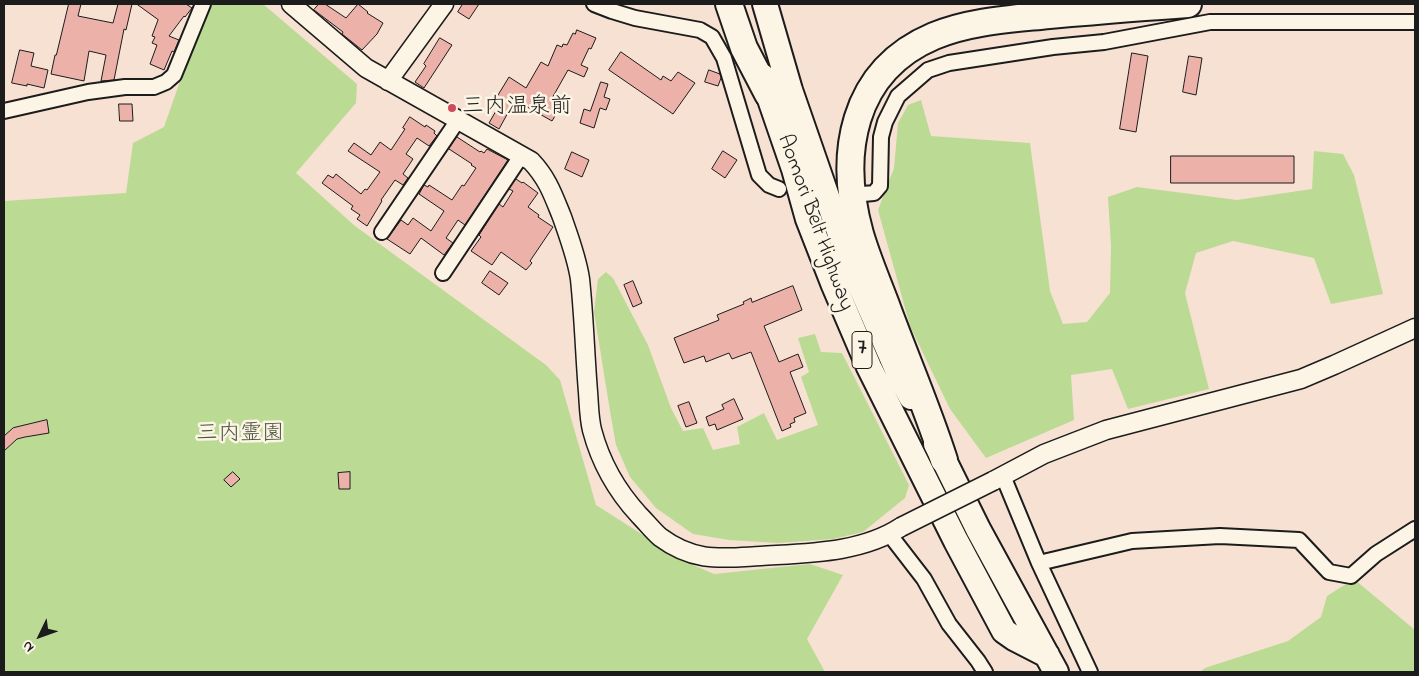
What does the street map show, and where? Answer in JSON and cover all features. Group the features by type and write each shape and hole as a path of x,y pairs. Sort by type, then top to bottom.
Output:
{"highway":[{"name":"Aomori Belt Highway","path":"765,4 790,90 849,260 899,374 978,529 1051,664"},
{"path":"944,460 931,420 904,355 860,234 850,184 850,152 854,127 863,103 876,81 893,62 934,36 968,26 1018,18 1188,4"},
{"path":"735,6 744,48 768,94"},
{"name":"Aomori Belt Highway","path":"768,94 794,169 808,219 869,366 956,541 1004,631 1051,664"}],"street":[{"path":"4,111 88,92 154,87 166,82 174,74 202,4"},
{"path":"388,81 444,4"},
{"path":"594,4 635,18 700,30 712,37 724,58 759,175 769,185 779,190"},
{"path":"295,5 366,68 531,161 543,173 572,245 580,277 584,351 592,428 600,456 615,486 659,536 678,549 702,557 784,555 843,549 895,531 1044,454 1106,430 1301,379 1415,328"},
{"path":"863,194 874,193 880,186 881,137 885,122 898,96 928,70 1053,47 1104,42 1210,22 1415,22"},
{"path":"382,232 458,120"},
{"path":"443,273 521,156"},
{"path":"998,478 1040,563 1090,672"},
{"path":"1040,563 1132,541 1220,536 1299,540 1329,572 1351,576 1376,554 1415,529"},
{"path":"895,531 949,624 981,667 969,672"}],"green space":[{"name":"三内霊園","path":"207,4 263,4 357,84 356,103 296,173 355,226 546,365 560,380 596,505 684,561 714,574 810,564 843,575 807,639 825,672 4,672 4,201 126,193 133,143 164,127"},
{"path":"921,100 931,136 1030,143 1050,291 1063,324 1087,322 1110,293 1111,246 1108,197 1137,187 1237,200 1312,189 1314,151 1343,154 1354,175 1383,294 1331,304 1314,258 1233,241 1196,253 1185,293 1209,389 1128,409 1112,369 1071,375 1074,420 986,458 950,409 910,326 878,210 894,168 898,123 908,105"},
{"path":"606,272 613,278 648,345 671,408 683,431 703,428 713,450 740,444 737,427 764,413 777,440 818,425 801,377 809,372 798,338 815,334 821,352 842,353 909,485 905,498 863,532 833,539 778,543 729,540 693,534 656,508 630,477 616,445 594,312 598,279"},
{"path":"1354,579 1415,630 1415,672 1200,672 1205,668 1288,641 1321,617 1327,596"}],"building":[{"path":"69,4 81,4 78,16 113,23 118,4 132,4 126,30 124,29 114,80 101,81 106,55 89,51 84,81 51,74"},
{"path":"137,4 186,4 192,8 169,36 179,40 164,70 150,64 157,45 152,43 155,37 152,36 158,20"},
{"path":"319,4 325,4 346,18 358,4 367,13 383,23 377,34 362,50 342,34 343,32 314,10"},
{"path":"463,4 479,4 469,19 458,12"},
{"path":"577,30 596,38 581,65 588,68 584,77 568,70 551,100 561,106 552,121 515,100 499,129 489,123 500,104 495,100 509,77 526,88 541,62 548,66 557,45 562,47 563,44 567,45 573,33 575,34"},
{"path":"440,38 452,45 424,88 415,82 426,66 424,64"},
{"path":"20,50 34,53 31,66 48,70 44,88 12,83"},
{"path":"621,52 661,80 663,76 671,81 678,72 695,83 673,114 609,70"},
{"path":"1132,53 1148,56 1136,132 1120,129"},
{"path":"1189,56 1202,58 1196,95 1183,92"},
{"path":"709,70 720,74 721,78 718,86 705,82"},
{"path":"601,82 608,84 604,97 610,99 606,110 600,108 594,128 580,123 584,109 590,111"},
{"path":"119,104 132,104 133,121 120,121"},
{"path":"410,117 435,131 434,133 437,136 429,146 417,138 406,154 413,159 403,174 408,178 403,185 395,180 381,200 367,226 357,219 360,215 351,209 353,206 322,183 328,175 333,178 336,174 361,194 365,189 367,190 380,172 348,151 354,143 371,155 380,142 391,150 405,129 403,128"},
{"path":"457,137 480,152 484,153 487,149 508,160 465,225 458,220 446,238 453,243 444,255 421,238 410,254 387,239 401,220 408,225 413,218 431,231 444,211 419,194 424,185 428,187 429,185 452,200 476,168 449,149"},
{"path":"723,151 737,160 725,178 712,169"},
{"path":"572,152 589,160 582,177 565,169"},
{"path":"1171,156 1294,156 1294,183 1171,183"},
{"path":"516,179 538,193 528,207 539,215 538,217 553,227 526,270 501,252 492,265 471,251 499,204 503,207 513,191 509,189"},
{"path":"490,271 508,283 499,295 482,283"},
{"path":"633,281 642,303 633,307 624,285"},
{"path":"793,286 802,310 764,326 779,362 798,354 803,367 790,372 806,413 794,418 795,422 790,424 791,427 782,431 751,352 732,359 729,353 706,362 704,356 684,363 674,338 719,320 717,315 744,304 743,302 751,298 752,302"},
{"path":"734,399 743,419 717,430 715,424 709,426 706,417 724,409 722,405"},
{"path":"689,402 697,423 686,427 678,406"},
{"path":"47,420 49,433 17,439 4,451 4,436 13,428"},
{"path":"233,472 240,479 231,487 224,480"},
{"path":"350,472 350,489 339,489 338,473"}],"place":[{"name":"三内温泉前","path":"452,108"}]}
